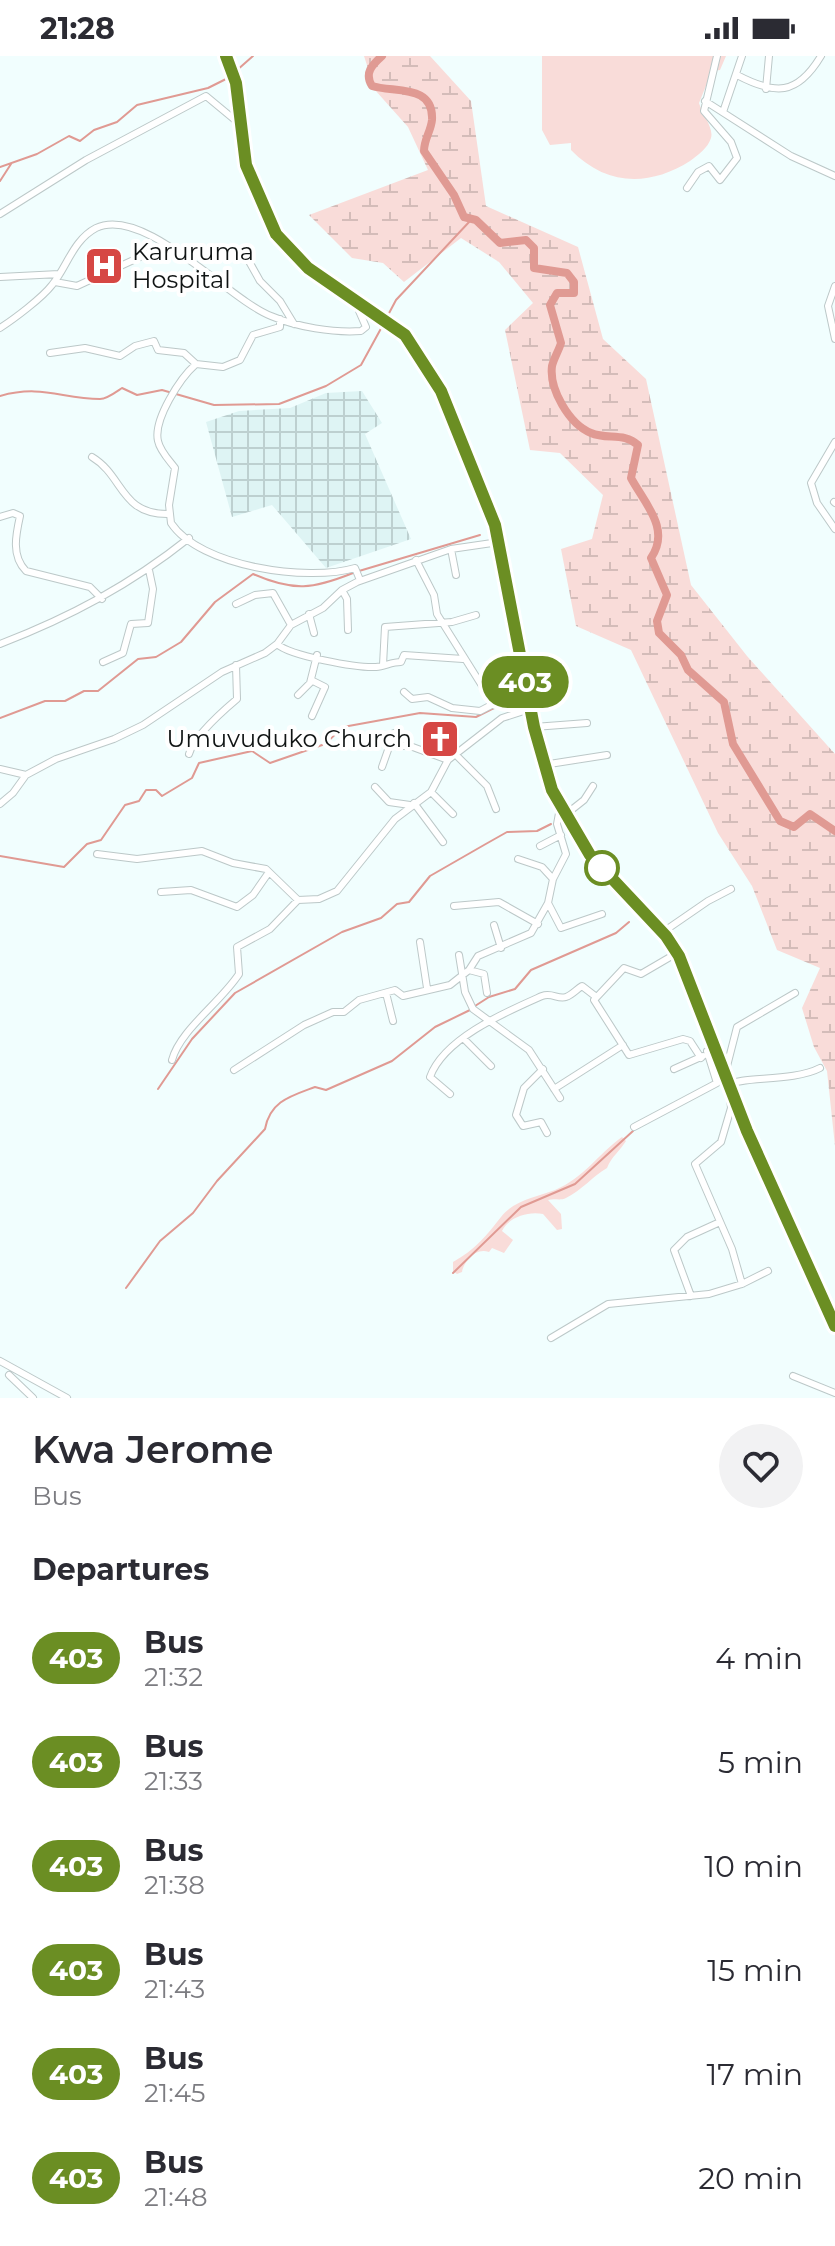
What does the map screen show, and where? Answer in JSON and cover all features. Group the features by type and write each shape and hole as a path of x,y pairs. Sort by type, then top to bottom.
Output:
{"highway":[{"path":"228,61 236,83 246,165 276,234 308,268 405,335 431,371 483,491 499,542 534,727 543,765 562,812 599,866 663,932 677,953 763,1169 835,1326"}],"street":[{"path":"218,56 228,61"},
{"path":"687,188 698,172 709,166 720,180 737,158 731,142 704,111 717,56"},
{"path":"723,112 742,56"},
{"path":"766,89 769,56"},
{"path":"737,75 766,89 790,87 813,69 821,56"},
{"path":"0,214 86,160 206,96 241,125"},
{"path":"705,101 798,160 835,176"},
{"path":"0,328 55,282 82,240 100,226 130,227 166,245 269,316 294,324 361,331 366,327 359,311 364,305"},
{"path":"55,282 77,286 166,245"},
{"path":"246,256 260,281 280,301 294,324"},
{"path":"0,277 59,274"},
{"path":"835,286 828,306 835,339"},
{"path":"50,353 85,348 120,356 135,346 154,341 158,350 184,353 196,364 232,365 240,360 253,335 280,327 280,319"},
{"path":"196,364 177,384 156,428 160,447 175,468 169,514 174,527 233,561 302,575 321,576 355,568 360,580"},
{"path":"835,442 811,483 817,503 835,529"},
{"path":"92,457 107,470 121,493 138,506 149,513 169,514"},
{"path":"0,517 13,513 20,516 15,539 21,566 26,571 90,587 102,599"},
{"path":"0,644 102,599 149,570 189,538"},
{"path":"0,804 26,775 56,759 136,729 236,665 277,644 291,625 326,606 342,590 360,580 451,549 499,542"},
{"path":"451,549 456,575"},
{"path":"416,560 463,659 494,705"},
{"path":"103,662 123,653 131,624 148,623 153,589 149,570"},
{"path":"342,590 347,599 348,630"},
{"path":"236,604 255,595 273,593 291,625"},
{"path":"309,614 314,633"},
{"path":"383,665 385,627 476,615"},
{"path":"277,644 290,653 317,655 336,663 383,665 401,662 404,655 463,659"},
{"path":"298,695 311,680 317,655"},
{"path":"523,670 554,661"},
{"path":"189,754 194,741 208,729 224,706 237,699 236,665"},
{"path":"311,680 325,686 312,716"},
{"path":"404,692 412,699 431,697 452,708 480,711 507,699 529,704"},
{"path":"320,699 330,704"},
{"path":"172,1060 187,1032 214,1008 239,974 237,947 270,929 298,900 325,897 337,891 412,804 431,792 448,760 502,718 529,704"},
{"path":"534,727 569,727 587,723"},
{"path":"382,767 394,733"},
{"path":"391,746 410,746 448,760"},
{"path":"455,754 487,786 496,809"},
{"path":"543,765 607,755"},
{"path":"0,769 26,775"},
{"path":"234,1070 304,1025 333,1012 344,1012 359,1000 395,990 403,996 450,985 469,970 478,956 528,936 548,903 553,879 566,854 556,817 584,800 593,786"},
{"path":"375,787 387,800 412,804 443,842"},
{"path":"431,792 453,814"},
{"path":"540,846 561,835"},
{"path":"97,854 137,859 198,850 269,872 298,900"},
{"path":"518,859 542,867 553,879"},
{"path":"161,892 191,890 237,907 253,895 269,872"},
{"path":"663,932 731,889"},
{"path":"454,906 499,902 538,924"},
{"path":"548,903 561,928 602,914"},
{"path":"494,925 501,948"},
{"path":"420,942 427,988"},
{"path":"677,953 641,974 624,968 594,1000 629,1055 663,1042 687,1039 701,1058"},
{"path":"459,955 473,1009 529,1050 560,1098"},
{"path":"469,970 484,974 487,993"},
{"path":"450,1094 430,1077 437,1063 463,1038 492,1020 543,996 565,998 582,986 595,996"},
{"path":"386,993 393,1021"},
{"path":"742,1284 695,1162 724,1136 731,1108 727,1079 737,1027 795,993"},
{"path":"463,1038 491,1066"},
{"path":"674,1069 701,1058 713,1040"},
{"path":"554,1089 623,1045"},
{"path":"634,1127 717,1083 707,1051"},
{"path":"727,1079 760,1081 800,1077 820,1068"},
{"path":"543,1069 524,1088 516,1115 523,1126 541,1122 547,1133"},
{"path":"691,1296 674,1250 687,1237 720,1222"},
{"path":"551,1338 608,1304 691,1296 742,1284 768,1271"},
{"path":"0,1361 67,1398"},
{"path":"0,1376 18,1372"},
{"path":"9,1375 33,1398"},
{"path":"793,1376 835,1393"}],"shaded area":[{"path":"362,391 382,423 365,434 411,539 326,568 272,505 232,517 206,422 239,411 290,408 326,393"}],"green space":[{"path":"364,56 430,56 471,101 486,206 578,247 603,339 646,379 691,585 747,656 835,754 835,1146 827,1071 814,1047 802,1008 820,968 777,950 752,886 718,833 631,650 576,626 561,549 592,539 603,495 560,453 530,450 505,330 533,303 499,262 461,238 404,282 383,263 352,258 309,215 428,170 408,127 375,90"},
{"path":"542,56 726,56 720,70 712,71 699,103 711,130 710,142 690,161 675,169 644,178 613,176 584,162 571,150 571,143 550,145 542,130"},
{"path":"622,1137 626,1141 607,1168 566,1198 548,1200 561,1214 562,1229 557,1230 543,1214 520,1216 509,1222 502,1231 513,1240 504,1253 492,1248 489,1252 475,1253 462,1272 457,1274 453,1271 453,1262 480,1242 506,1211 565,1185"}],"waterway":[{"path":"236,71 253,56"},
{"path":"382,56 369,73 372,86 411,92 427,100 432,120 424,151 454,195 464,217 476,220 500,243 526,240 534,248 534,268 567,273 574,282 574,293 557,293 550,305 561,343 552,366 554,385 568,414 583,428 597,435 627,439 638,445 631,478 654,517 658,537 651,558 667,595 657,621 659,633 681,655 688,670 724,702 733,744 780,821 794,827 810,814 835,831"},
{"path":"0,167 37,154 69,136 80,141 94,130 117,122 137,105 208,88 228,78"},
{"path":"0,181 11,164"},
{"path":"387,317 396,300 470,221"},
{"path":"0,396 28,391 100,399 122,388 137,395 162,390 214,405 279,404 326,386 361,365 384,323"},
{"path":"359,571 480,535"},
{"path":"0,718 45,701 65,701 84,691 98,691 138,659 156,657 181,642 215,602 253,574 280,584 303,586 353,573"},
{"path":"0,856 64,867 87,844 101,840 125,805 139,801 146,790 156,790 162,796 192,778 199,763 252,751 270,763 325,744 343,727 420,713 476,717 498,706 518,703"},
{"path":"158,1089 192,1039 235,993 342,932 381,918 397,904 409,902 430,876 507,832 537,831 551,824"},
{"path":"475,1006 489,997 515,989 531,970 616,933 629,922"},
{"path":"126,1288 160,1241 193,1213 217,1181 265,1129 272,1112 283,1101 315,1087 326,1090 392,1061 435,1027 470,1010"},
{"path":"453,1273 521,1207 575,1184 633,1131"}],"bus line":[{"name":"403","path":"226,56 236,83 246,165 276,234 308,268 405,335 431,371 441,391 495,525 534,727 552,790 590,855 675,947 763,1169 835,1326"}],"place":[{"name":"Karuruma Hospital","path":"104,266"},
{"name":"Umuvuduko Church","path":"440,739"}]}
